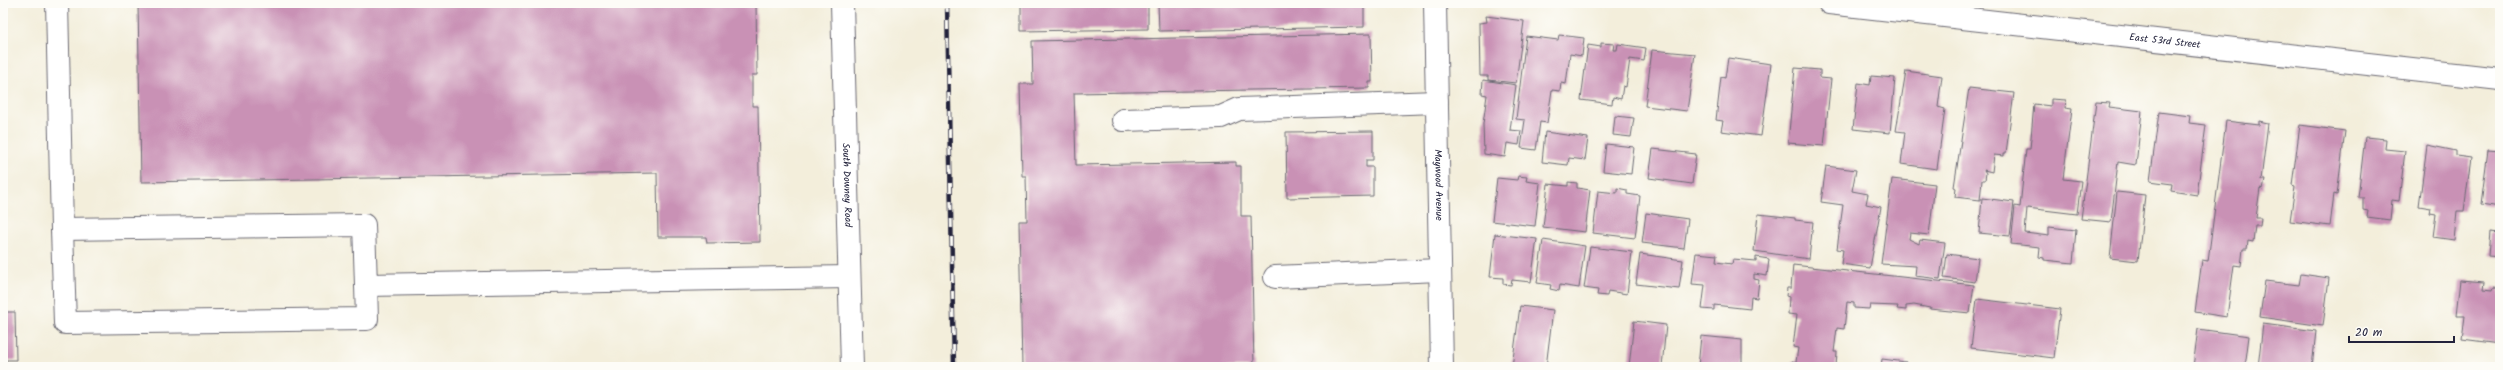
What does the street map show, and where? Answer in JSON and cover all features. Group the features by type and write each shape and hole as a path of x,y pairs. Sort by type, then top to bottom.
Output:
{"street":[{"path":"57,3 62,229 65,323 367,319 364,225 62,229"},
{"name":"South Downey Road","path":"842,3 852,367"},
{"name":"Maywood Avenue","path":"1435,3 1442,367"},
{"name":"East 53rd Street","path":"1829,3 2500,79"},
{"path":"1122,120 1221,117 1239,108 1437,102"},
{"path":"1275,277 1440,270"},
{"path":"366,285 849,277"}],"building":[{"path":"138,3 756,3 757,75 752,75 752,106 758,106 760,242 707,243 706,237 658,237 657,173 141,182"},
{"path":"1021,3 1148,3 1148,29 1021,31"},
{"path":"1158,3 1364,3 1364,27 1159,31"},
{"path":"1486,16 1524,21 1516,83 1488,80 1488,76 1480,76 1479,23 1487,22"},
{"path":"1371,34 1372,82 1369,82 1369,88 1074,93 1076,165 1236,162 1236,166 1241,166 1241,216 1251,216 1254,367 1022,367 1019,221 1027,221 1026,176 1022,176 1020,84 1033,84 1032,41"},
{"path":"1559,35 1584,38 1582,56 1570,54 1566,84 1561,83 1560,91 1552,90 1547,123 1540,122 1536,150 1521,148 1525,120 1516,119 1526,36 1558,40"},
{"path":"1601,43 1614,44 1613,50 1617,50 1618,44 1646,48 1644,61 1630,59 1626,87 1623,86 1621,99 1613,97 1612,104 1581,100 1588,45 1601,47"},
{"path":"1652,50 1695,54 1687,111 1645,106"},
{"path":"1728,58 1771,64 1761,136 1721,131 1723,121 1716,120 1721,77 1725,78"},
{"path":"1795,68 1820,70 1820,78 1831,79 1824,146 1788,143"},
{"path":"1906,71 1942,76 1938,107 1945,109 1937,169 1901,164 1905,132 1896,131"},
{"path":"1871,76 1895,78 1890,133 1853,129 1858,83 1870,85"},
{"path":"1483,80 1516,85 1510,130 1521,131 1519,145 1507,143 1505,157 1484,154 1483,124 1487,95 1482,94"},
{"path":"1969,88 2014,93 2006,153 2004,153 2004,156 1994,155 1992,172 1984,170 1986,173 1985,180 1982,180 1980,200 1955,197 1956,188 1954,187"},
{"path":"2051,99 2066,100 2065,108 2072,109 2063,179 2081,181 2077,214 2027,208 2025,233 2049,236 2049,227 2076,230 2073,263 2044,260 2044,258 2039,257 2040,247 2011,244 2015,206 2020,207 2026,149 2030,149 2034,104 2051,106"},
{"path":"2096,102 2110,103 2109,107 2142,111 2136,165 2118,162 2111,222 2081,219"},
{"path":"2159,112 2190,116 2189,123 2206,125 2197,195 2171,191 2172,184 2150,181"},
{"path":"1615,116 1634,118 1631,137 1613,135"},
{"path":"2226,121 2259,125 2259,121 2268,123 2261,180 2265,180 2263,189 2260,188 2256,218 2261,218 2260,226 2255,226 2253,242 2248,241 2247,249 2243,249 2241,266 2234,265 2227,317 2195,312 2202,260 2208,261"},
{"path":"2300,125 2345,131 2337,195 2334,194 2330,226 2290,221 2295,186 2292,185"},
{"path":"1373,131 1373,160 1366,160 1366,167 1373,167 1373,196 1287,198 1286,132"},
{"path":"1545,132 1588,138 1585,160 1569,158 1568,165 1542,162"},
{"path":"2365,137 2386,139 2385,149 2405,151 2399,201 2392,200 2390,220 2367,217 2368,211 2363,210 2363,197 2358,197"},
{"path":"1606,144 1634,147 1631,174 1603,171"},
{"path":"2427,145 2456,151 2456,156 2471,158 2464,211 2457,211 2454,240 2433,237 2436,214 2430,213 2431,208 2419,206"},
{"path":"1653,149 1696,154 1692,184 1649,178"},
{"path":"2488,150 2500,151 2500,207 2481,204"},
{"path":"1826,166 1856,170 1852,191 1868,194 1866,204 1881,207 1870,268 1841,264 1843,250 1837,249 1843,205 1821,202"},
{"path":"1518,176 1527,177 1526,181 1540,183 1535,226 1492,221 1497,178 1517,180"},
{"path":"1892,179 1935,184 1929,235 1910,233 1909,239 1919,244 1920,240 1945,243 1940,279 1915,276 1916,266 1881,264"},
{"path":"1568,182 1577,183 1577,188 1590,190 1585,232 1543,227 1548,184 1568,186"},
{"path":"1617,188 1627,190 1627,194 1640,196 1635,238 1593,233 1598,191 1617,193"},
{"path":"2117,192 2145,195 2138,261 2110,258"},
{"path":"1982,198 2014,202 2010,236 1979,233"},
{"path":"1646,213 1688,219 1684,248 1642,243"},
{"path":"1758,214 1795,218 1795,220 1813,222 1809,259 1754,251"},
{"path":"2490,232 2500,233 2500,257 2488,256"},
{"path":"1495,234 1537,239 1531,282 1512,280 1511,285 1503,284 1503,278 1490,277"},
{"path":"1543,240 1585,246 1579,288 1560,285 1559,291 1550,289 1551,285 1537,283"},
{"path":"1590,247 1632,252 1627,294 1608,291 1607,296 1597,295 1598,290 1584,288"},
{"path":"1696,253 1717,255 1716,262 1732,264 1733,259 1756,261 1756,257 1769,259 1767,276 1754,274 1754,279 1759,280 1757,298 1751,297 1750,309 1714,305 1714,310 1702,309 1705,285 1692,284"},
{"path":"1640,254 1683,260 1679,289 1636,284"},
{"path":"1947,254 1978,258 1975,282 1944,278"},
{"path":"1793,265 1974,285 1970,313 1930,309 1914,305 1906,306 1906,310 1897,309 1898,306 1870,305 1869,309 1854,308 1854,303 1847,302 1844,329 1837,328 1834,352 1837,352 1836,367 1792,367 1792,361 1796,362 1798,348 1793,347 1797,315 1788,314 1789,297 1786,296 1787,288 1791,288"},
{"path":"2301,274 2329,278 2323,326 2260,317 2265,281 2299,285"},
{"path":"2460,280 2485,282 2484,289 2493,290 2494,287 2500,288 2500,344 2462,339 2465,316 2456,316"},
{"path":"3,281 5,312 15,312 16,360 6,360 7,367 3,367"},
{"path":"1977,299 2060,309 2054,358 1971,348"},
{"path":"1520,306 1553,310 1546,367 1512,367"},
{"path":"1634,321 1666,325 1662,367 1629,367"},
{"path":"2263,324 2316,331 2312,367 2258,367"},
{"path":"2198,329 2249,336 2245,367 2193,367"},
{"path":"1701,336 1742,340 1742,367 1698,367"},
{"path":"1882,359 1906,362 1906,367 1881,367"}],"railway":[{"path":"947,3 954,367"}]}
